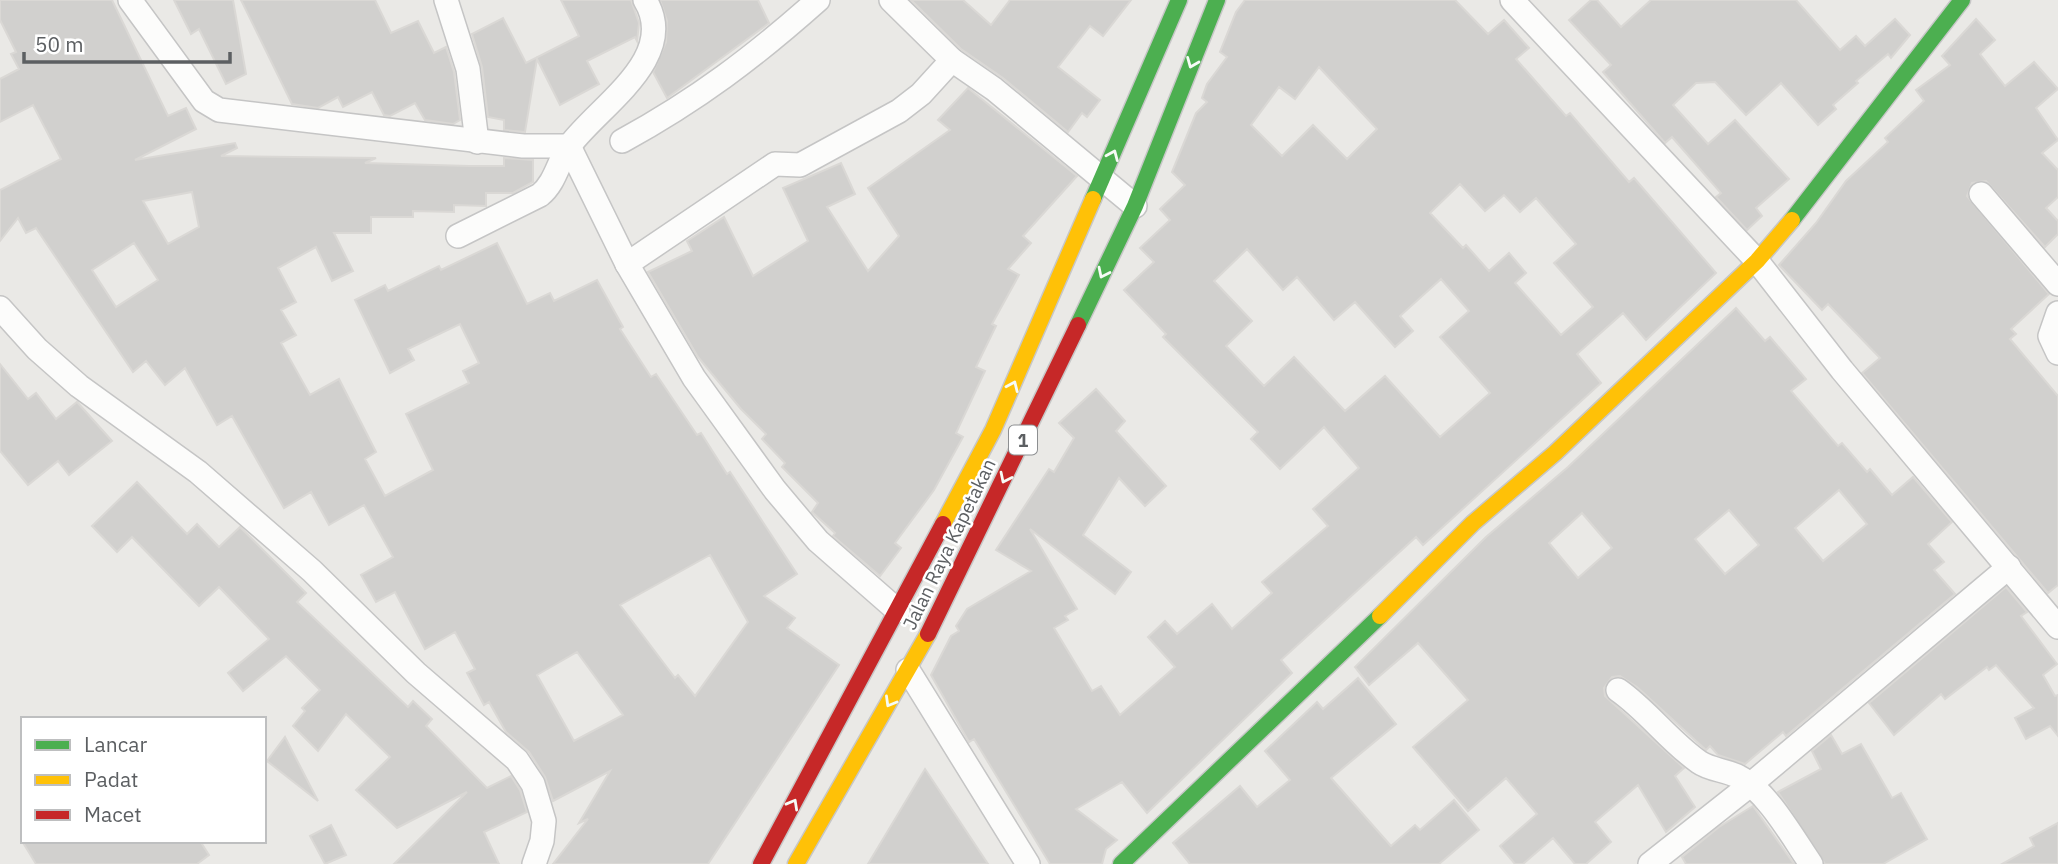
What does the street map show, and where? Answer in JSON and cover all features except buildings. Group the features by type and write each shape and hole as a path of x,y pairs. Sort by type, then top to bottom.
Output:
{"main road":[{"name":"Jalan Raya Kapetakan","path":"761,864 993,430 1179,0"},
{"name":"Jalan Raya Kapetakan","path":"796,864 908,670 1135,206 1217,0"},
{"path":"1121,864 1213,779 1260,728 1360,636 1473,523 1555,453 1757,261 1815,192 1856,133 1962,0"}],"street":[{"path":"130,0 204,101 219,110 477,142 569,146"},
{"path":"446,0 468,69 477,142"},
{"path":"458,236 545,191 569,146 630,82 652,46 653,14 645,0"},
{"path":"622,141 681,109 713,87 818,0"},
{"path":"891,0 952,60 993,89 1102,182 1135,206"},
{"path":"1521,3 1757,261 1842,370 2058,627"},
{"path":"627,264 775,164 800,165 908,106 952,60"},
{"path":"569,146 627,264 694,378 775,490 818,541 898,611"},
{"path":"1981,194 2058,284"},
{"path":"0,309 79,386 198,472 302,562 416,673 517,760 533,784 544,821 542,841 534,864"},
{"path":"2058,313 2050,336 2058,353"},
{"path":"1650,864 1750,785 2009,567"},
{"path":"908,670 1028,864"},
{"path":"1618,690 1640,705 1666,734 1701,763 1740,777 1758,792 1811,864"}],"traffic: fast":[{"path":"1093,199 1179,0"},
{"path":"1078,325 1135,206 1217,0"},
{"path":"1792,220 1962,0"},
{"path":"1121,864 1380,616"}],"traffic: slow":[{"path":"943,524 993,430 1093,199"},
{"path":"1380,616 1473,523 1555,453 1757,261 1792,220"},
{"path":"796,864 928,634"}],"traffic: jam":[{"path":"928,634 1078,325"},
{"path":"761,864 943,524"}]}
